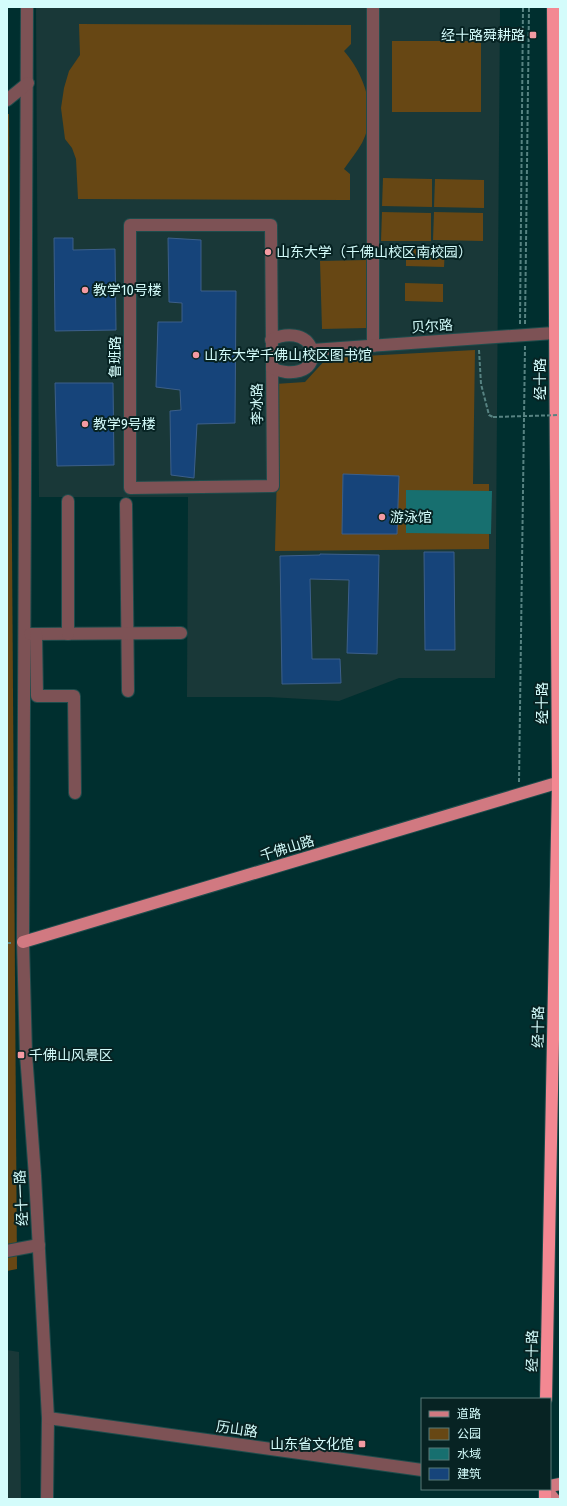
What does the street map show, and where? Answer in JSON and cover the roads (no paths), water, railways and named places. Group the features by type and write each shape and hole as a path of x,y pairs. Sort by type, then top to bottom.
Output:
{"highway":[{"name":"经十路","path":"546,1398 559,783 552,7"}],"main road":[{"name":"千佛山路","path":"23,942 559,783"},
{"path":"546,1490 554,1499"}],"street":[{"name":"经十一路","path":"28,7 30,634 23,942 26,1054 48,1418 47,1499"},
{"path":"373,7 374,346"},
{"path":"7,100 28,83"},
{"name":"李冰路","path":"130,225 271,226 273,486"},
{"name":"鲁班路","path":"130,225 130,488 273,486"},
{"name":"贝尔路","path":"312,350 554,333"},
{"path":"271,340 288,334 298,336 305,340 312,350 311,361 306,367 298,372 280,372 272,368"},
{"path":"68,501 68,634"},
{"path":"126,504 128,691"},
{"path":"75,793 74,696 37,696 30,634 180,633"},
{"path":"7,1251 38,1246"},
{"name":"历山路","path":"48,1418 421,1470"},
{"path":"538,1499 544,1490"}],"water":[{"path":"406,490 492,491 491,534 406,533"}],"place":[{"name":"经十路舜耕路","path":"533,35"},
{"name":"山东大学（千佛山校区南校园）","path":"268,252"},
{"name":"教学10号楼","path":"85,290"},
{"name":"山东大学千佛山校区图书馆","path":"196,355"},
{"name":"教学9号楼","path":"85,424"},
{"name":"游泳馆","path":"382,517"},
{"name":"千佛山风景区","path":"21,1055"},
{"name":"山东省文化馆","path":"362,1444"}]}
